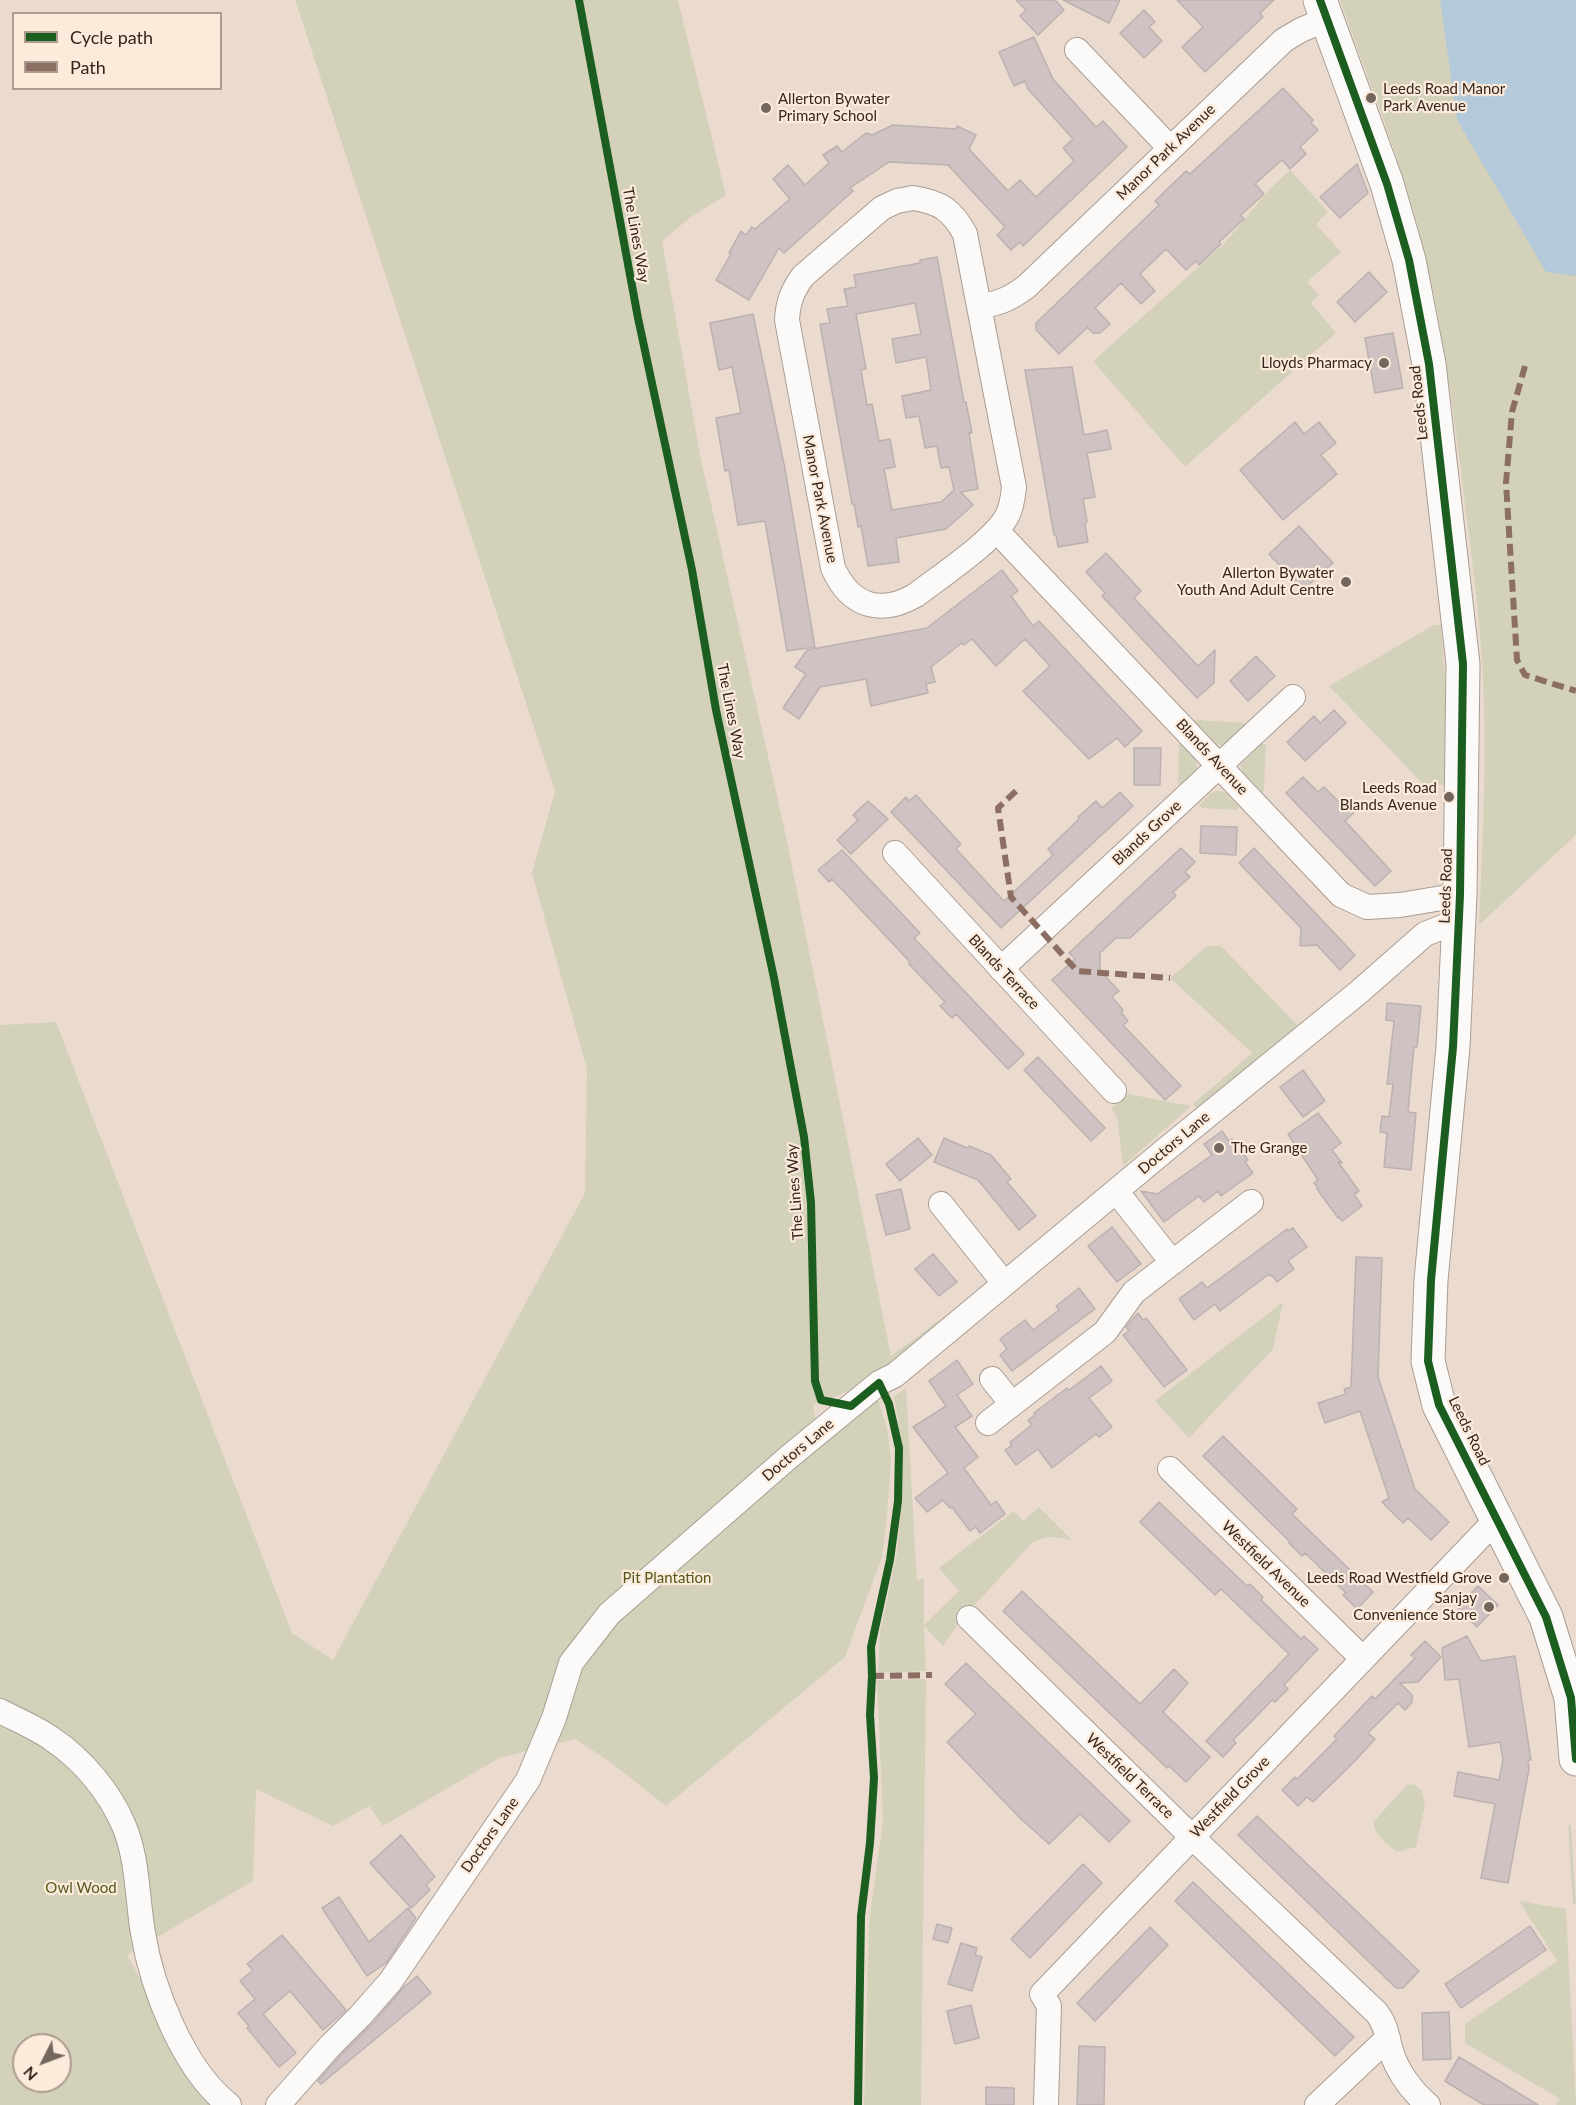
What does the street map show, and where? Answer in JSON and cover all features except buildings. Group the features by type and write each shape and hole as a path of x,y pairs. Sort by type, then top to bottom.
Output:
{"street":[{"name":"Manor Park Avenue","path":"980,306 997,304 1026,287 1284,40 1301,30 1324,10"},
{"name":"Leeds Road","path":"1324,10 1387,184 1409,260 1429,364 1462,664 1459,908 1453,1047 1431,1280 1428,1361 1439,1405 1546,1617 1571,1698 1576,1759"},
{"path":"1077,50 1170,147"},
{"name":"Manor Park Avenue","path":"913,198 930,200 945,208 957,219 965,234 980,306 1014,487 1013,501 998,531 916,595 901,603 884,607 867,604 852,596 840,584 833,568 787,320 788,304 793,289 803,276 882,208 897,201 913,198"},
{"name":"Blands Avenue","path":"998,531 1341,895 1367,907 1400,905 1459,908"},
{"name":"Blands Grove","path":"1001,969 1293,698"},
{"name":"Blands Terrace","path":"895,853 1114,1090"},
{"name":"Doctors Lane","path":"278,2105 390,1982 528,1780 554,1718 570,1663 609,1614 790,1456 879,1383 895,1375 1459,908"},
{"path":"1116,1191 1172,1262"},
{"path":"988,1424 1105,1332 1134,1292 1251,1202"},
{"path":"941,1204 1004,1283"},
{"path":"992,1378 1012,1404"},
{"name":"Westfield Avenue","path":"1170,1470 1363,1659"},
{"name":"Westfield Grove","path":"1046,2105 1049,2006 1042,1994 1497,1519"},
{"name":"Westfield Terrace","path":"969,1618 1192,1837 1377,2013 1384,2023 1398,2069 1418,2096 1428,2105"},
{"path":"0,1711 51,1738 72,1754 113,1804 124,1827 132,1853 148,1964 174,2030 201,2075 218,2096 229,2105"},
{"path":"1317,2105 1388,2038"}],"green space":[{"path":"295,0 678,0 726,195 691,217 662,241 700,455 784,827 891,1356 957,1307 960,1315 877,1380 813,1405 817,1427 877,1396 887,1428 891,1459 882,1557 845,1657 666,1806 610,1762 575,1739 499,1758 383,1826 369,1806 333,1826 256,1789 253,1881 127,1955 210,2105 0,2105 0,1025 56,1022 292,1633 333,1660 585,1193 587,1069 532,873 555,791"},
{"path":"1340,0 1576,0 1576,835 1479,925 1484,786 1483,673 1475,586 1449,385 1435,299 1414,211"},
{"path":"1290,170 1328,212 1316,224 1341,252 1307,282 1319,295 1311,303 1336,333 1185,467 1093,361 1223,245 1269,190"},
{"path":"1434,625 1441,625 1448,785 1423,784 1329,686"},
{"path":"1194,720 1247,723 1248,727 1226,746 1221,746 1207,738"},
{"path":"1181,744 1195,758 1198,768 1181,788 1178,784 1179,745"},
{"path":"1261,744 1266,744 1264,791 1262,793 1242,771 1240,765"},
{"path":"1225,792 1239,807 1237,810 1201,808 1199,805 1211,793"},
{"path":"1207,946 1221,946 1298,1026 1199,1111 1193,1104 1252,1053 1170,978"},
{"path":"1128,1094 1191,1106 1123,1166 1117,1117 1111,1109"},
{"path":"1283,1302 1273,1349 1189,1438 1155,1401"},
{"path":"906,1388 917,1581 924,1578 924,1625 959,1591 939,1568 1014,1511 1023,1521 1039,1507 1072,1540 1051,1537 1032,1543 960,1621 943,1646 924,1626 926,1671 878,1673 880,1632 897,1553 901,1504 902,1445 894,1397"},
{"path":"926,1679 921,2105 864,2105 869,1923 883,1821 877,1680"},
{"path":"1414,1784 1422,1791 1425,1805 1416,1847 1397,1852 1378,1835 1374,1821 1407,1785"},
{"path":"1568,1825 1571,1825 1576,1905 1573,1904"},
{"path":"1519,1901 1566,1909 1576,2105 1556,2105 1560,2099 1465,2043 1465,2024 1557,1961"}],"water":[{"path":"1440,0 1576,0 1576,276 1546,272 1457,120"}],"marked path":[{"path":"1525,366 1512,412 1506,483 1517,660 1525,675 1576,691"},
{"path":"1016,791 998,808 1011,897 1077,971 1170,978"},
{"path":"872,1676 932,1675"}],"cycle path":[{"name":"The Lines Way","path":"579,0 638,318 692,570 716,710 774,978 804,1137 811,1203 815,1381 821,1400 851,1406 879,1383 889,1404 899,1448 898,1501 890,1560 871,1647 870,1715 874,1778 870,1843 861,1916 858,2105"},
{"path":"1320,0 1387,184 1409,260 1429,364 1463,664 1460,895 1453,1047 1431,1280 1428,1361 1439,1405 1546,1617 1571,1698 1576,1759"}],"place":[{"name":"Leeds Road Manor Park Avenue","path":"1371,98"},
{"name":"Allerton Bywater Primary School","path":"766,108"},
{"name":"Lloyds Pharmacy","path":"1384,363"},
{"name":"Allerton Bywater Youth And Adult Centre","path":"1346,582"},
{"name":"Leeds Road Blands Avenue","path":"1449,797"},
{"name":"The Grange","path":"1219,1148"},
{"name":"Leeds Road Westfield Grove","path":"1504,1578"},
{"name":"Sanjay Convenience Store","path":"1489,1607"}],"park label":[{"name":"Pit Plantation","path":"667,1578"},
{"name":"Owl Wood","path":"81,1888"}]}
